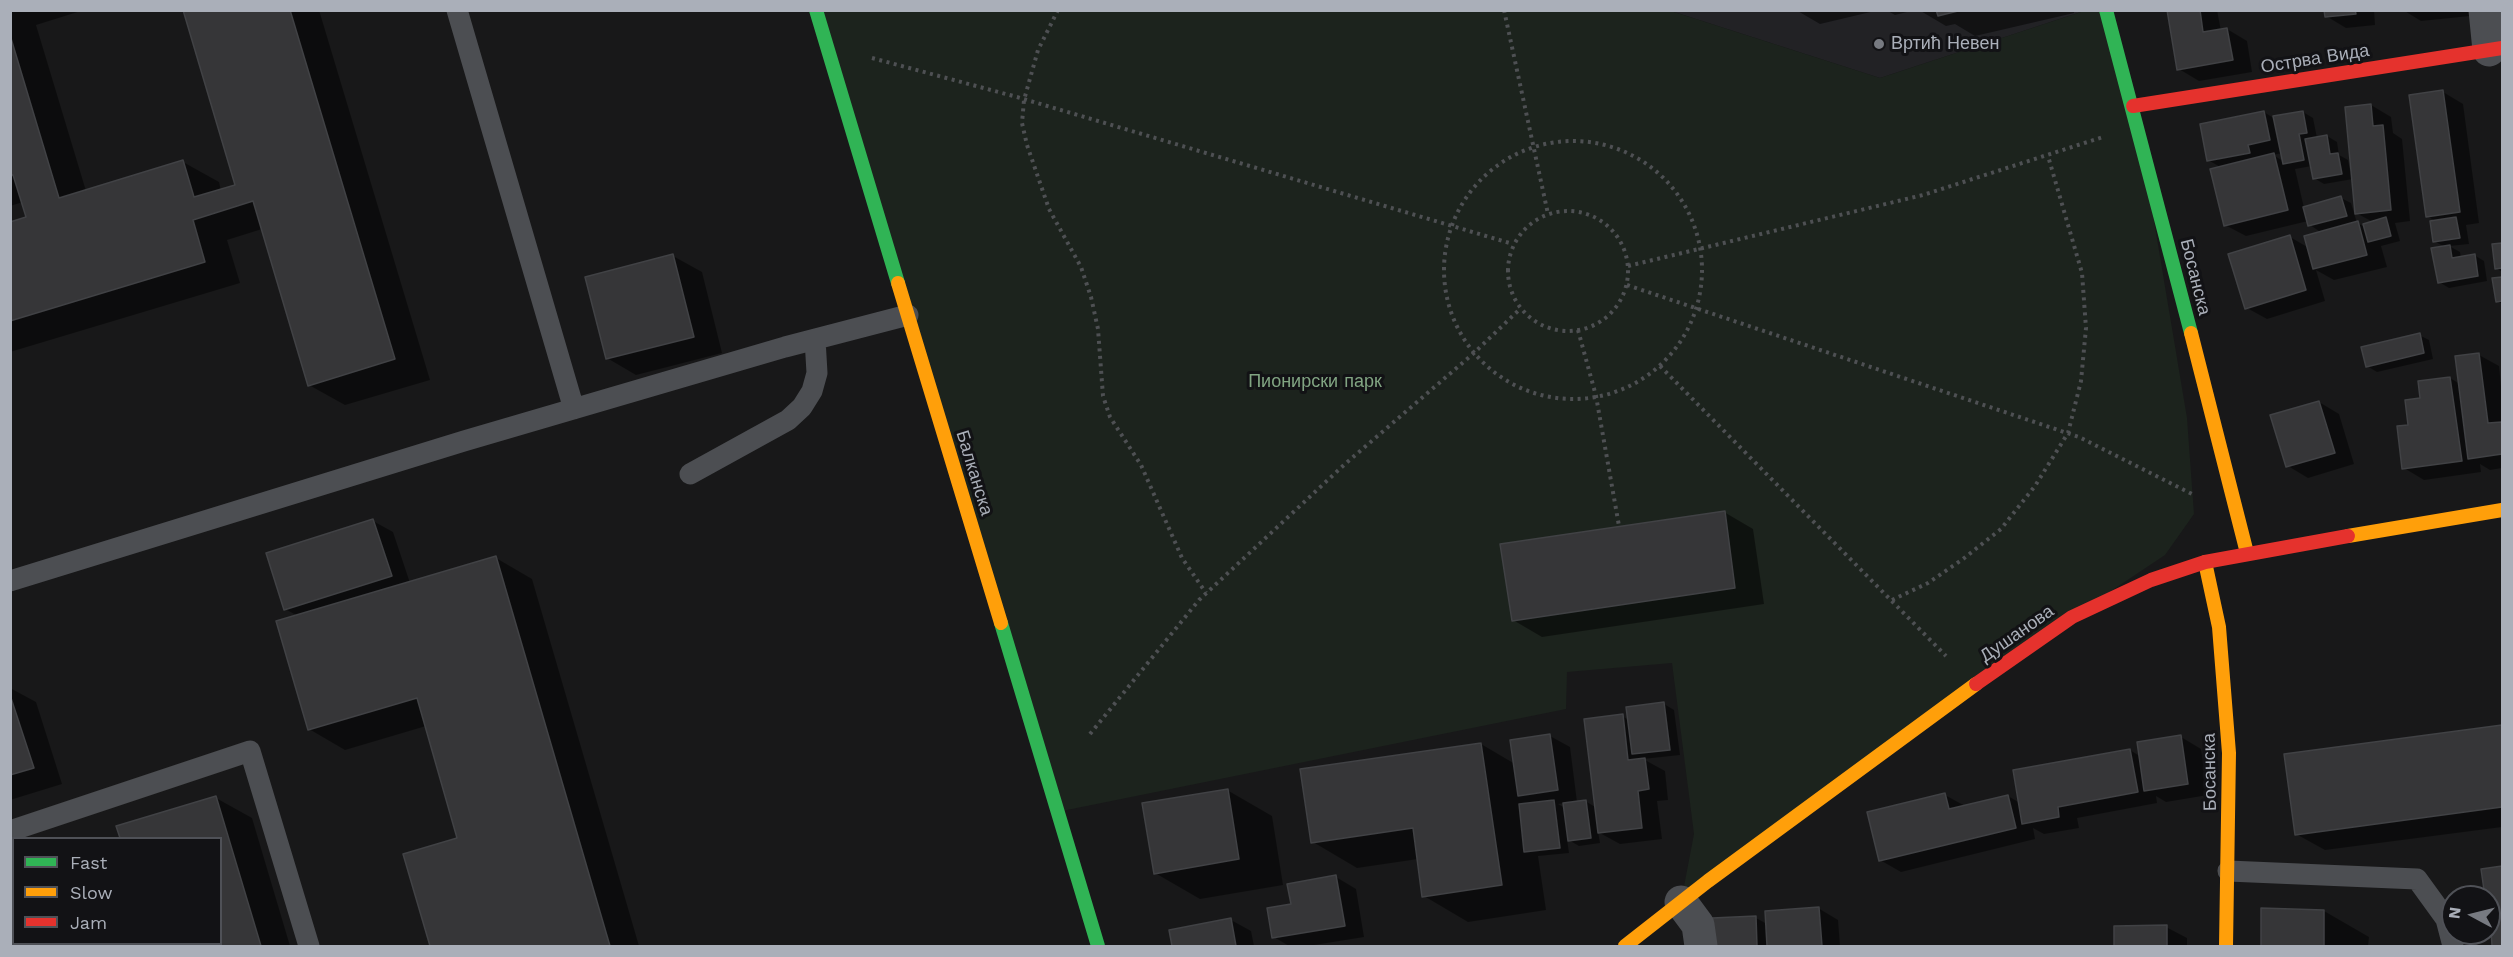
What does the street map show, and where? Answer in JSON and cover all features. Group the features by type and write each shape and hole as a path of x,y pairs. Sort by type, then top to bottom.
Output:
{"main road":[{"name":"Балканска","path":"816,10 1098,946"},
{"name":"Босанска","path":"2106,10 2138,125 2247,552"},
{"name":"Острва Вида","path":"2133,106 2496,49"},
{"name":"Душанова","path":"1625,946 1958,697 2073,618 2151,580 2205,562 2247,552 2502,510"},
{"name":"Босанска","path":"2205,562 2219,627 2229,753 2226,946"}],"street":[{"path":"2485,10 2496,49"},
{"path":"1681,902 1698,925 1701,946"}],"lane":[{"path":"457,10 574,409"},
{"path":"10,581 574,409 815,339 908,315"},
{"path":"690,474 773,429 802,407 812,392 817,373 818,356 815,339"},
{"path":"10,831 250,750 309,946"},
{"path":"2228,871 2417,879 2446,919 2453,946"}],"path":[{"path":"1058,10 1038,50 1024,99 1022,123 1049,209 1081,267 1091,297 1098,328 1099,368 1103,396 1110,417 1141,465 1182,558 1206,593"},
{"path":"1504,10 1548,214"},
{"path":"872,58 1024,99 1513,244"},
{"path":"1628,266 1923,195 2049,156 2138,125"},
{"path":"1585,141 1626,151 1662,175 1688,208 1701,249 1701,291 1695,310 1687,332 1660,366 1624,389 1583,400 1540,395 1501,378 1470,349 1450,311 1444,268 1451,226 1472,189 1504,160 1534,147 1542,144 1585,141"},
{"path":"1892,600 1928,583 2001,529 2035,486 2068,434 2081,381 2086,328 2082,273 2049,156"},
{"path":"1558,211 1579,211 1597,218 1612,230 1623,246 1628,266 1627,285 1618,304 1604,318 1587,328 1567,332 1547,328 1529,318 1521,308 1509,284 1508,264 1513,244 1524,228 1540,216 1548,214 1558,211"},
{"path":"1627,285 1695,310 2068,434 2198,497"},
{"path":"1090,734 1206,593 1345,464 1474,353 1521,308"},
{"path":"1578,330 1596,396 1618,526"},
{"path":"1660,366 1946,656"}],"shaded area":[{"name":"Вртић Невен","path":"1671,11 2084,11 1880,78"}],"green space":[{"name":"Пионирски парк","path":"816,11 1671,11 1880,78 2084,11 2106,11 2138,125 2187,418 2194,514 2165,555 2072,617 1681,902 1694,834 1672,663 1567,672 1566,709 1057,812"}],"building":[{"path":"183,10 290,10 395,359 308,386 253,201 193,220 205,262 10,321 10,222 26,217 13,175 10,175 10,35 59,198 183,160 194,197 235,185"},
{"path":"1936,10 1962,10 1938,16"},
{"path":"2167,10 2200,10 2203,32 2227,28 2233,60 2177,70"},
{"path":"2324,10 2355,10 2356,14 2325,17"},
{"path":"2443,90 2460,212 2426,217 2409,95"},
{"path":"2371,104 2373,126 2383,125 2391,210 2355,214 2345,107"},
{"path":"2264,111 2270,140 2248,145 2250,153 2207,161 2200,124"},
{"path":"2303,111 2307,133 2299,134 2304,160 2283,164 2273,116"},
{"path":"2327,135 2330,154 2338,153 2342,174 2313,179 2305,139"},
{"path":"2274,153 2288,210 2224,226 2210,169"},
{"path":"2341,196 2347,216 2308,226 2303,207"},
{"path":"2386,217 2391,236 2368,242 2363,224"},
{"path":"2456,217 2460,238 2433,242 2430,221"},
{"path":"2358,221 2367,255 2313,269 2304,236"},
{"path":"2290,235 2306,290 2245,309 2228,254"},
{"path":"2502,243 2502,268 2495,269 2492,244"},
{"path":"2450,245 2452,258 2475,254 2478,276 2438,283 2431,248"},
{"path":"673,254 694,337 606,359 585,277"},
{"path":"2502,277 2502,301 2496,302 2492,278"},
{"path":"2420,333 2424,353 2366,367 2361,347"},
{"path":"2479,353 2488,423 2502,422 2502,454 2468,459 2455,356"},
{"path":"2450,377 2462,461 2402,469 2397,426 2408,425 2405,400 2420,398 2418,381"},
{"path":"2319,401 2335,453 2286,467 2270,415"},
{"path":"1725,511 1735,588 1512,621 1500,544"},
{"path":"373,519 392,576 284,610 266,553"},
{"path":"496,556 610,946 430,946 403,854 457,838 417,698 308,730 276,621"},
{"path":"10,695 34,768 10,775"},
{"path":"1664,702 1670,750 1632,754 1626,707"},
{"path":"1623,714 1628,760 1645,758 1649,789 1638,791 1642,828 1598,833 1584,719"},
{"path":"2502,725 2502,807 2295,835 2284,754"},
{"path":"1550,734 1558,790 1518,796 1510,740"},
{"path":"2181,735 2188,784 2144,791 2137,742"},
{"path":"1481,743 1502,885 1422,897 1413,828 1311,843 1300,769"},
{"path":"2130,749 2138,792 2058,807 2059,817 2022,824 2013,770"},
{"path":"1228,789 1239,859 1154,874 1142,803"},
{"path":"1945,793 1949,809 2008,795 2016,828 1879,861 1867,812"},
{"path":"216,796 261,946 152,946 222,945 222,837 120,837 116,826"},
{"path":"1554,800 1560,848 1524,852 1519,804"},
{"path":"1586,800 1591,838 1568,841 1563,803"},
{"path":"10,862 12,862 12,945 108,946 10,946"},
{"path":"2502,866 2502,946 2492,945 2501,945 2501,885 2483,885 2481,869"},
{"path":"1336,875 1345,926 1272,938 1267,908 1291,904 1287,884"},
{"path":"1819,907 1822,946 1767,946 1765,911"},
{"path":"2261,908 2324,910 2324,946 2261,946"},
{"path":"1756,916 1757,946 1712,946 1712,918"},
{"path":"1231,918 1236,946 1172,946 1169,930"},
{"path":"2167,925 2167,946 2114,946 2114,926"}],"traffic: fast":[{"path":"816,10 898,283"},
{"path":"2106,10 2191,333"},
{"path":"1001,623 1098,946"}],"traffic: slow":[{"path":"898,283 1001,623"},
{"path":"2191,333 2247,553"},
{"path":"2348,536 2502,510"},
{"path":"2205,562 2219,627 2229,753 2226,946"},
{"path":"1625,946 1708,881 1976,684"}],"traffic: jam":[{"path":"2133,106 2502,48"},
{"path":"1976,684 2072,617 2151,580 2205,562 2348,536"}],"place":[{"name":"Вртић Невен","path":"1879,44"}]}
